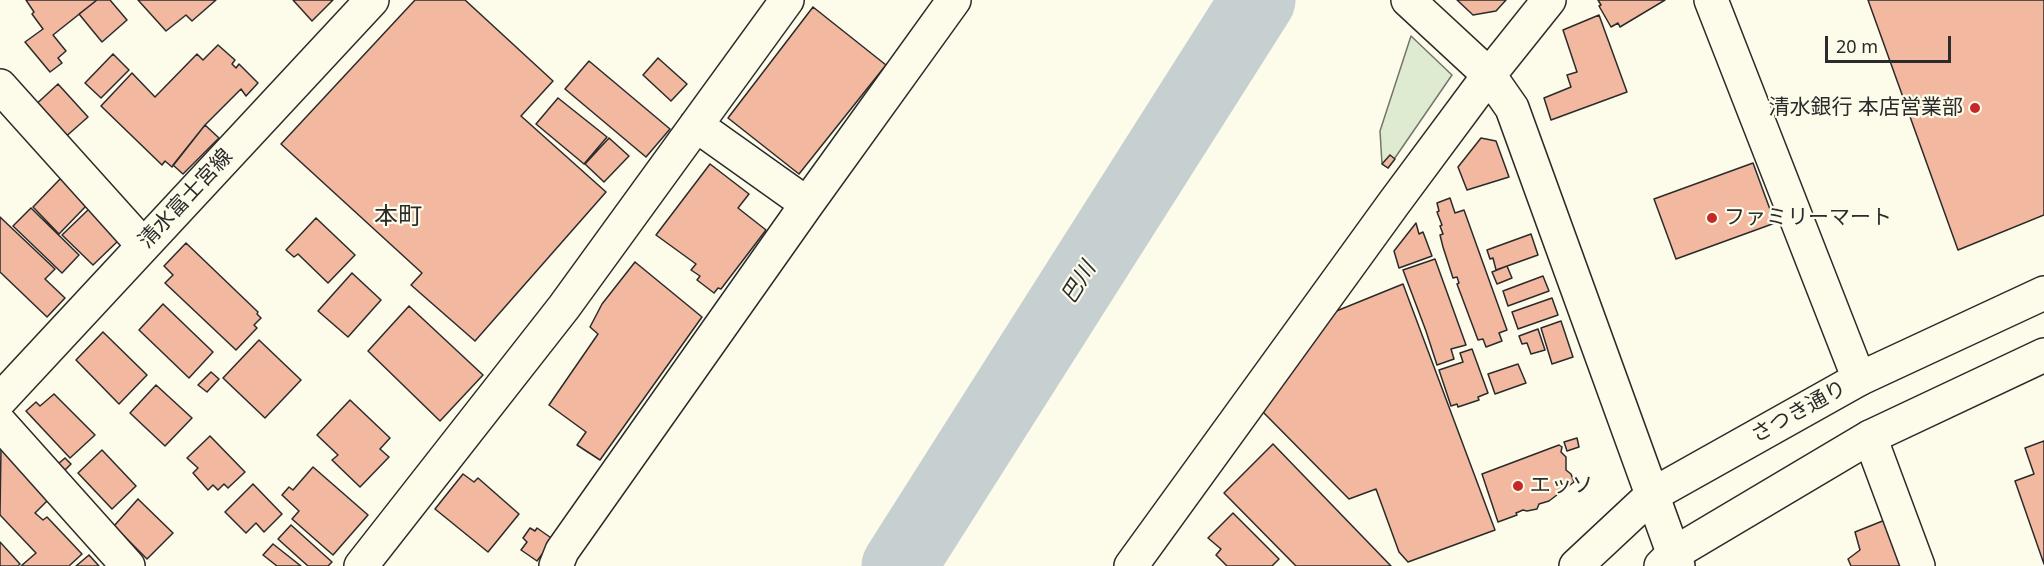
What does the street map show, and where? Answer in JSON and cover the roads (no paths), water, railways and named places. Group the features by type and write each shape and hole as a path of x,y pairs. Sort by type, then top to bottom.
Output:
{"street":[{"name":"清水富士宮線","path":"0,400 372,0"},
{"path":"361,566 564,307 787,0"},
{"path":"556,566 562,551 954,0"},
{"path":"1131,566 1387,213 1549,0"},
{"path":"1711,0 1859,379"},
{"path":"1414,5 1490,75 1512,108 1652,495 1671,562 1870,437 2044,355"},
{"path":"0,86 143,245"},
{"path":"696,125 807,204"},
{"name":"さつき通り","path":"1576,566 1652,495 1859,379 2044,293"},
{"path":"0,423 128,566"},
{"path":"1870,437 1918,566"}],"waterway":[{"name":"巴川","path":"899,566 1258,0"}],"place":[{"name":"清水銀行 本店営業部","path":"1975,108"},
{"name":"ファミリーマート","path":"1712,218"},
{"name":"エッソ","path":"1518,486"}],"district":[{"name":"本町","path":"398,217"}]}
